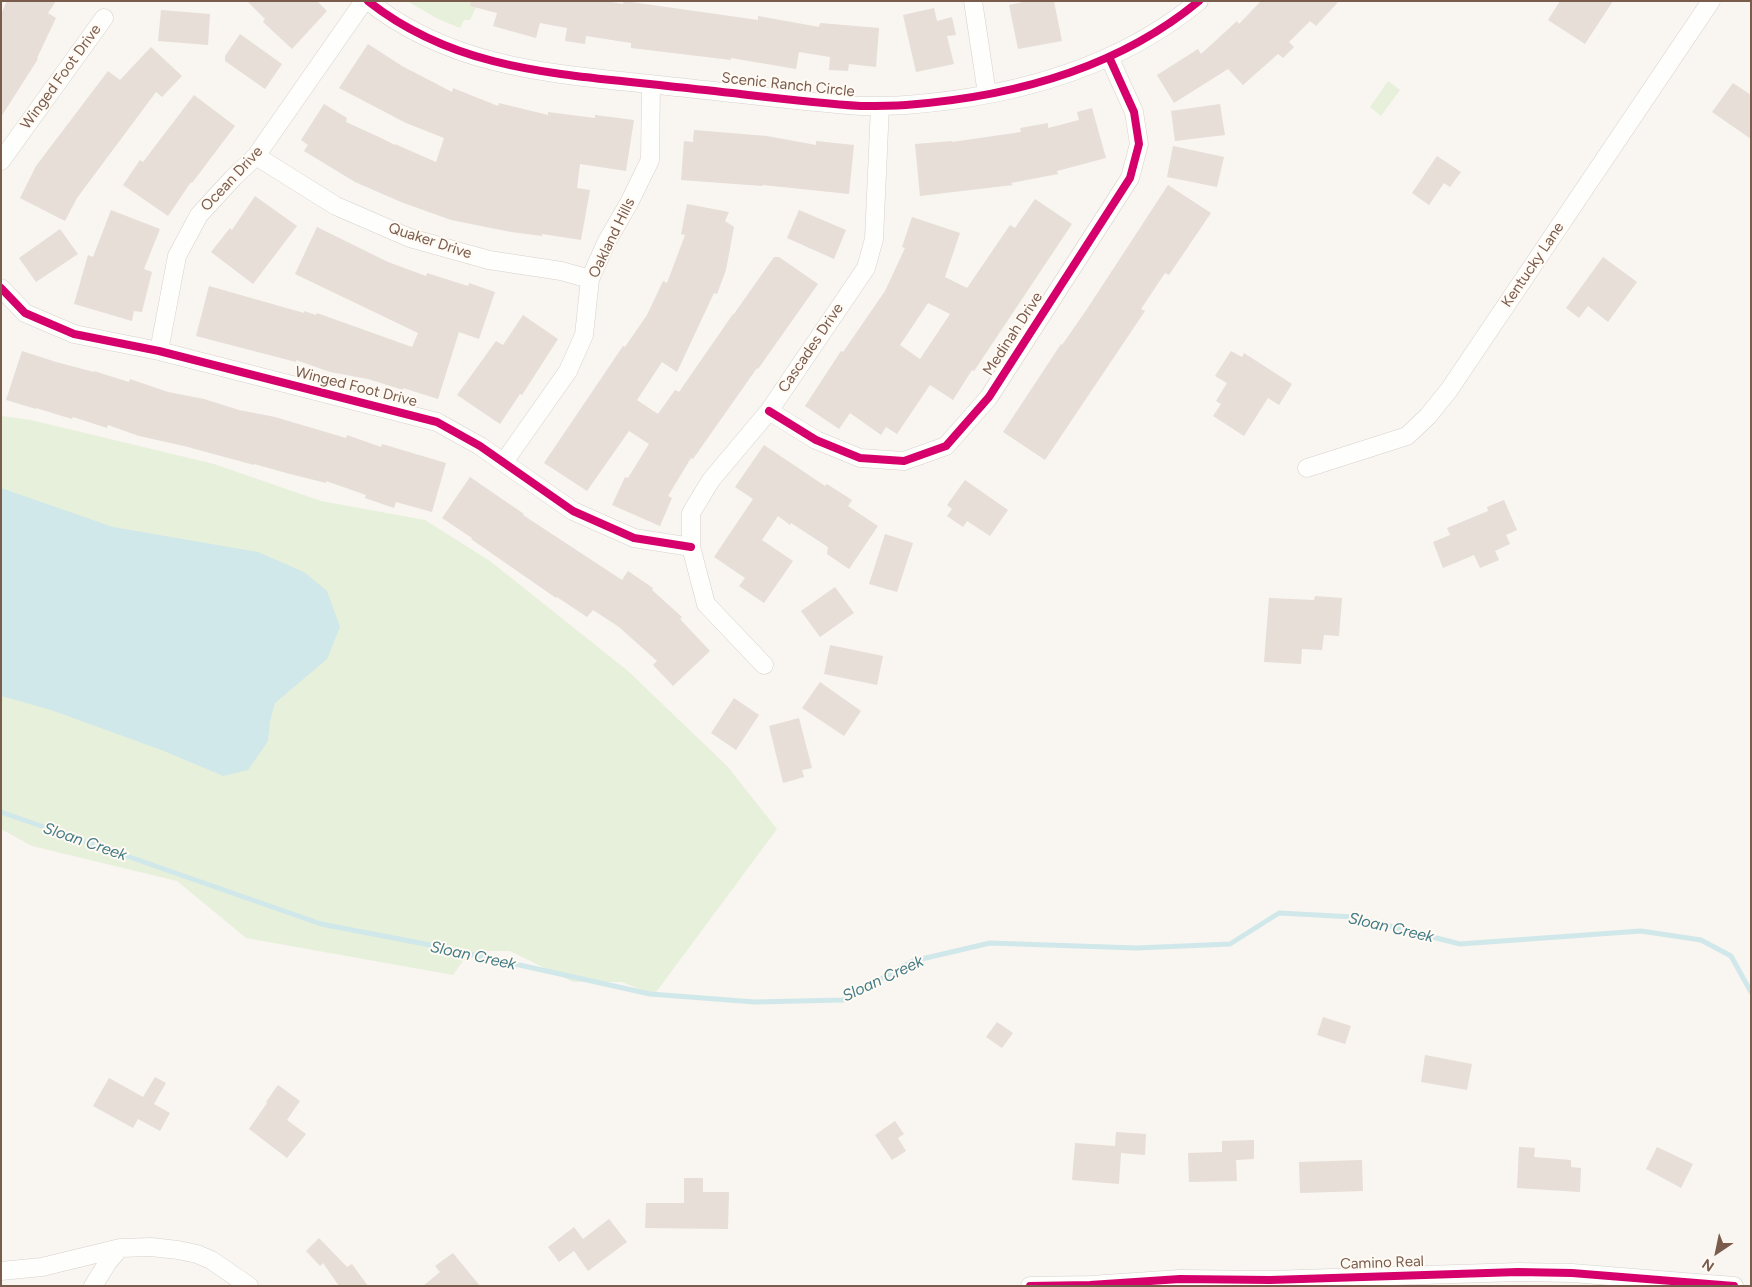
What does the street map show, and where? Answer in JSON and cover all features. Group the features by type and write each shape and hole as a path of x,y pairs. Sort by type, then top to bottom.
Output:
{"street":[{"name":"Ocean Drive","path":"159,351 177,256 199,215 256,156 364,1"},
{"name":"Scenic Ranch Circle","path":"368,1 384,14 424,36 476,57 534,71 844,105 880,106 932,103 987,94 1050,80 1109,57 1158,31 1199,1"},
{"path":"973,1 987,94"},
{"name":"Kentucky Lane","path":"1307,468 1406,436 1428,416 1454,382 1711,1"},
{"name":"Winged Foot Drive","path":"1,161 104,18"},
{"name":"Medinah Drive","path":"769,411 816,440 860,458 904,461 946,446 988,397 1130,178 1139,144 1134,112 1109,57"},
{"name":"Oakland Hills","path":"504,462 568,371 584,335 590,278 607,241 629,203 650,160 651,84"},
{"name":"Cascades Drive","path":"764,665 706,604 692,547 692,513 711,480 769,411 866,268 874,238 880,106"},
{"name":"Quaker Drive","path":"256,156 336,206 410,238 489,260 560,271 590,278"},
{"name":"Winged Foot Drive","path":"1,288 25,313 74,334 159,351 437,422 480,446 573,511 634,538 692,547"},
{"path":"1,1271 42,1267 120,1248 151,1247 197,1254 211,1260 249,1286"},
{"path":"93,1286 108,1262 120,1248"},
{"name":"Camino Real","path":"1030,1286 1090,1285 1180,1279 1270,1283 1527,1272 1590,1274 1734,1286"}],"green space":[{"path":"407,1 479,1 470,20 464,20 460,28 438,19"},
{"path":"1388,81 1400,90 1381,116 1370,107"},
{"path":"1,416 31,420 214,464 321,501 425,520 490,561 628,671 727,766 777,829 654,995 622,982 573,982 510,951 486,951 463,961 453,975 246,938 177,881 32,846 1,829"}],"water":[{"path":"1,488 113,527 258,552 304,572 327,591 340,627 327,659 275,703 270,721 268,741 248,770 223,776 164,751 51,710 1,696"}],"building":[{"path":"7,1 56,1 48,13 56,18 38,59 1,117 1,14"},
{"path":"247,1 317,1 327,11 292,49 263,22 265,19"},
{"path":"471,1 605,1 623,4 624,1 758,20 758,16 819,27 820,23 879,28 876,67 849,64 848,71 829,70 830,57 799,52 796,69 731,58 731,60 631,48 631,43 586,36 585,44 565,41 567,28 540,23 536,38 493,26 497,13 470,6"},
{"path":"1028,1 1054,1 1062,41 1018,49 1009,5"},
{"path":"1261,1 1339,1 1316,26 1310,21 1289,42 1294,47 1283,58 1278,54 1243,85 1228,69 1174,103 1157,75 1198,49 1201,54 1237,21 1239,24"},
{"path":"1560,1 1613,1 1585,44 1548,20"},
{"path":"934,8 937,21 952,17 956,35 947,36 954,64 916,72 903,15"},
{"path":"161,10 210,14 208,45 158,41"},
{"path":"240,34 282,64 265,89 225,61 225,56"},
{"path":"368,44 402,66 452,92 453,88 498,106 499,103 548,115 548,112 595,118 595,115 634,120 626,171 580,164 577,188 590,190 581,240 542,234 542,236 511,232 451,220 401,202 355,182 304,151 308,145 301,140 324,104 347,118 346,122 436,162 444,138 406,123 339,88"},
{"path":"151,47 182,76 162,97 156,92 77,198 65,221 20,198 36,166 108,71 120,80"},
{"path":"1733,83 1751,95 1751,139 1712,112"},
{"path":"194,95 235,126 191,182 168,216 123,185 140,160 143,162"},
{"path":"1220,104 1225,135 1175,141 1171,111"},
{"path":"1092,108 1106,158 1057,171 1058,174 1011,183 1013,185 920,196 915,144 952,142 1021,132 1020,128 1048,123 1048,128 1079,120 1077,112"},
{"path":"694,130 767,136 816,145 816,141 854,145 849,194 763,185 681,180 684,141 693,142"},
{"path":"1173,146 1224,157 1217,187 1167,177"},
{"path":"1437,156 1461,172 1450,187 1444,183 1429,205 1412,193"},
{"path":"1168,185 1211,213 1169,275 1165,273 1141,309 1145,311 1045,460 1003,432 1061,344 1087,309"},
{"path":"255,196 297,226 253,284 211,252 230,228 232,230"},
{"path":"1035,199 1072,224 953,400 930,385 897,434 886,427 881,435 850,413 839,429 805,406 841,351 843,352 885,291 905,248 902,247 912,217 960,233 945,277 967,288 1010,225 1015,228","holes":["928,303 950,314 920,359 900,345"]},
{"path":"687,204 729,212 725,221 734,227 726,270 717,294 714,293 677,372 662,362 637,400 658,414 675,390 679,392 774,257 779,257 818,284 693,459 691,458 668,496 672,498 660,526 612,505 625,477 628,478 649,444 629,431 587,491 544,463 623,346 625,347 647,315 663,281 667,283 685,235 681,234"},
{"path":"111,210 160,229 144,269 152,272 142,312 134,311 132,321 74,304 88,255 93,257"},
{"path":"799,210 846,230 834,259 787,238"},
{"path":"317,227 388,262 426,276 427,273 468,286 469,283 495,292 479,339 459,332 438,399 368,379 330,372 296,360 296,362 196,336 209,286 304,313 304,311 316,315 317,313 412,347 418,333 295,274"},
{"path":"60,229 78,254 36,282 19,258"},
{"path":"1603,257 1637,282 1608,322 1588,306 1579,318 1566,308"},
{"path":"523,315 558,339 522,395 520,394 500,424 457,395 496,341 503,345"},
{"path":"22,351 129,382 130,379 168,392 275,417 346,438 347,435 381,447 382,444 446,463 432,512 396,502 394,508 365,498 366,495 326,481 326,483 139,436 108,425 107,428 73,417 72,419 6,400"},
{"path":"1231,351 1242,357 1244,353 1292,384 1279,405 1268,398 1244,436 1213,416 1221,404 1216,401 1227,383 1215,376"},
{"path":"764,445 825,486 827,484 852,500 848,506 878,526 849,569 827,554 828,547 778,516 762,540 793,561 764,603 739,586 745,578 714,557 753,499 735,487"},
{"path":"470,477 523,515 622,580 628,571 653,588 652,590 682,617 680,619 710,651 673,686 653,665 657,661 619,627 593,610 587,617 556,598 442,518"},
{"path":"965,480 1008,510 990,536 967,521 963,527 947,516 952,509 947,505"},
{"path":"1504,500 1517,530 1506,535 1510,544 1495,551 1499,560 1480,568 1474,555 1443,568 1433,542 1450,535 1447,528 1488,511 1487,507"},
{"path":"885,534 913,543 897,592 869,584"},
{"path":"835,587 854,613 820,637 801,611"},
{"path":"1315,596 1342,598 1339,636 1324,635 1322,650 1302,649 1301,664 1264,662 1269,598 1314,600"},
{"path":"830,645 883,656 877,685 824,674"},
{"path":"820,682 861,711 844,736 802,708"},
{"path":"734,698 759,715 736,750 711,733"},
{"path":"799,718 812,768 802,770 804,777 783,783 769,726"},
{"path":"1323,1017 1351,1026 1345,1044 1317,1035"},
{"path":"997,1022 1013,1033 1002,1048 986,1037"},
{"path":"1425,1055 1472,1064 1467,1090 1421,1082"},
{"path":"155,1077 166,1083 154,1104 170,1113 160,1131 138,1119 133,1128 93,1106 109,1078 143,1097"},
{"path":"278,1085 300,1101 287,1120 306,1134 287,1158 249,1129"},
{"path":"895,1121 904,1134 898,1138 906,1151 892,1160 875,1135"},
{"path":"1116,1132 1146,1134 1145,1155 1121,1153 1119,1184 1072,1180 1075,1143 1115,1146"},
{"path":"1254,1140 1254,1159 1236,1160 1237,1181 1189,1182 1188,1153 1222,1152 1222,1141"},
{"path":"1519,1147 1535,1148 1534,1157 1571,1160 1571,1167 1581,1168 1580,1192 1517,1188"},
{"path":"1657,1147 1693,1164 1681,1188 1646,1169"},
{"path":"1362,1160 1363,1191 1300,1193 1299,1162"},
{"path":"684,1178 703,1178 703,1192 729,1192 728,1229 645,1228 646,1203 684,1203"},
{"path":"609,1219 627,1242 588,1271 574,1251 559,1262 548,1247 574,1227 583,1239"},
{"path":"319,1238 347,1267 352,1264 368,1286 339,1286 323,1263 320,1266 306,1251"},
{"path":"453,1253 480,1286 423,1286 440,1272 435,1266"}],"waterway":[{"name":"Sloan Creek","path":"1,812 321,924 425,944 650,994 755,1002 843,1000 913,961 990,943 1136,948 1230,944 1279,913 1354,917 1460,944 1641,931 1701,940 1731,956 1751,992"}],"cycle path":[{"path":"368,1 403,25 439,43 476,56 515,66 594,78 861,106 906,105 945,101 1023,87 1061,76 1098,62 1133,45 1167,25 1199,1"},
{"path":"769,411 816,440 860,458 904,461 946,446 989,397 1130,178 1139,144 1134,112 1109,57"},
{"path":"1,288 25,313 74,334 159,351 437,422 480,446 573,511 634,538 691,547"},
{"path":"1030,1286 1090,1285 1180,1279 1270,1280 1518,1272 1572,1273 1734,1286"}]}
